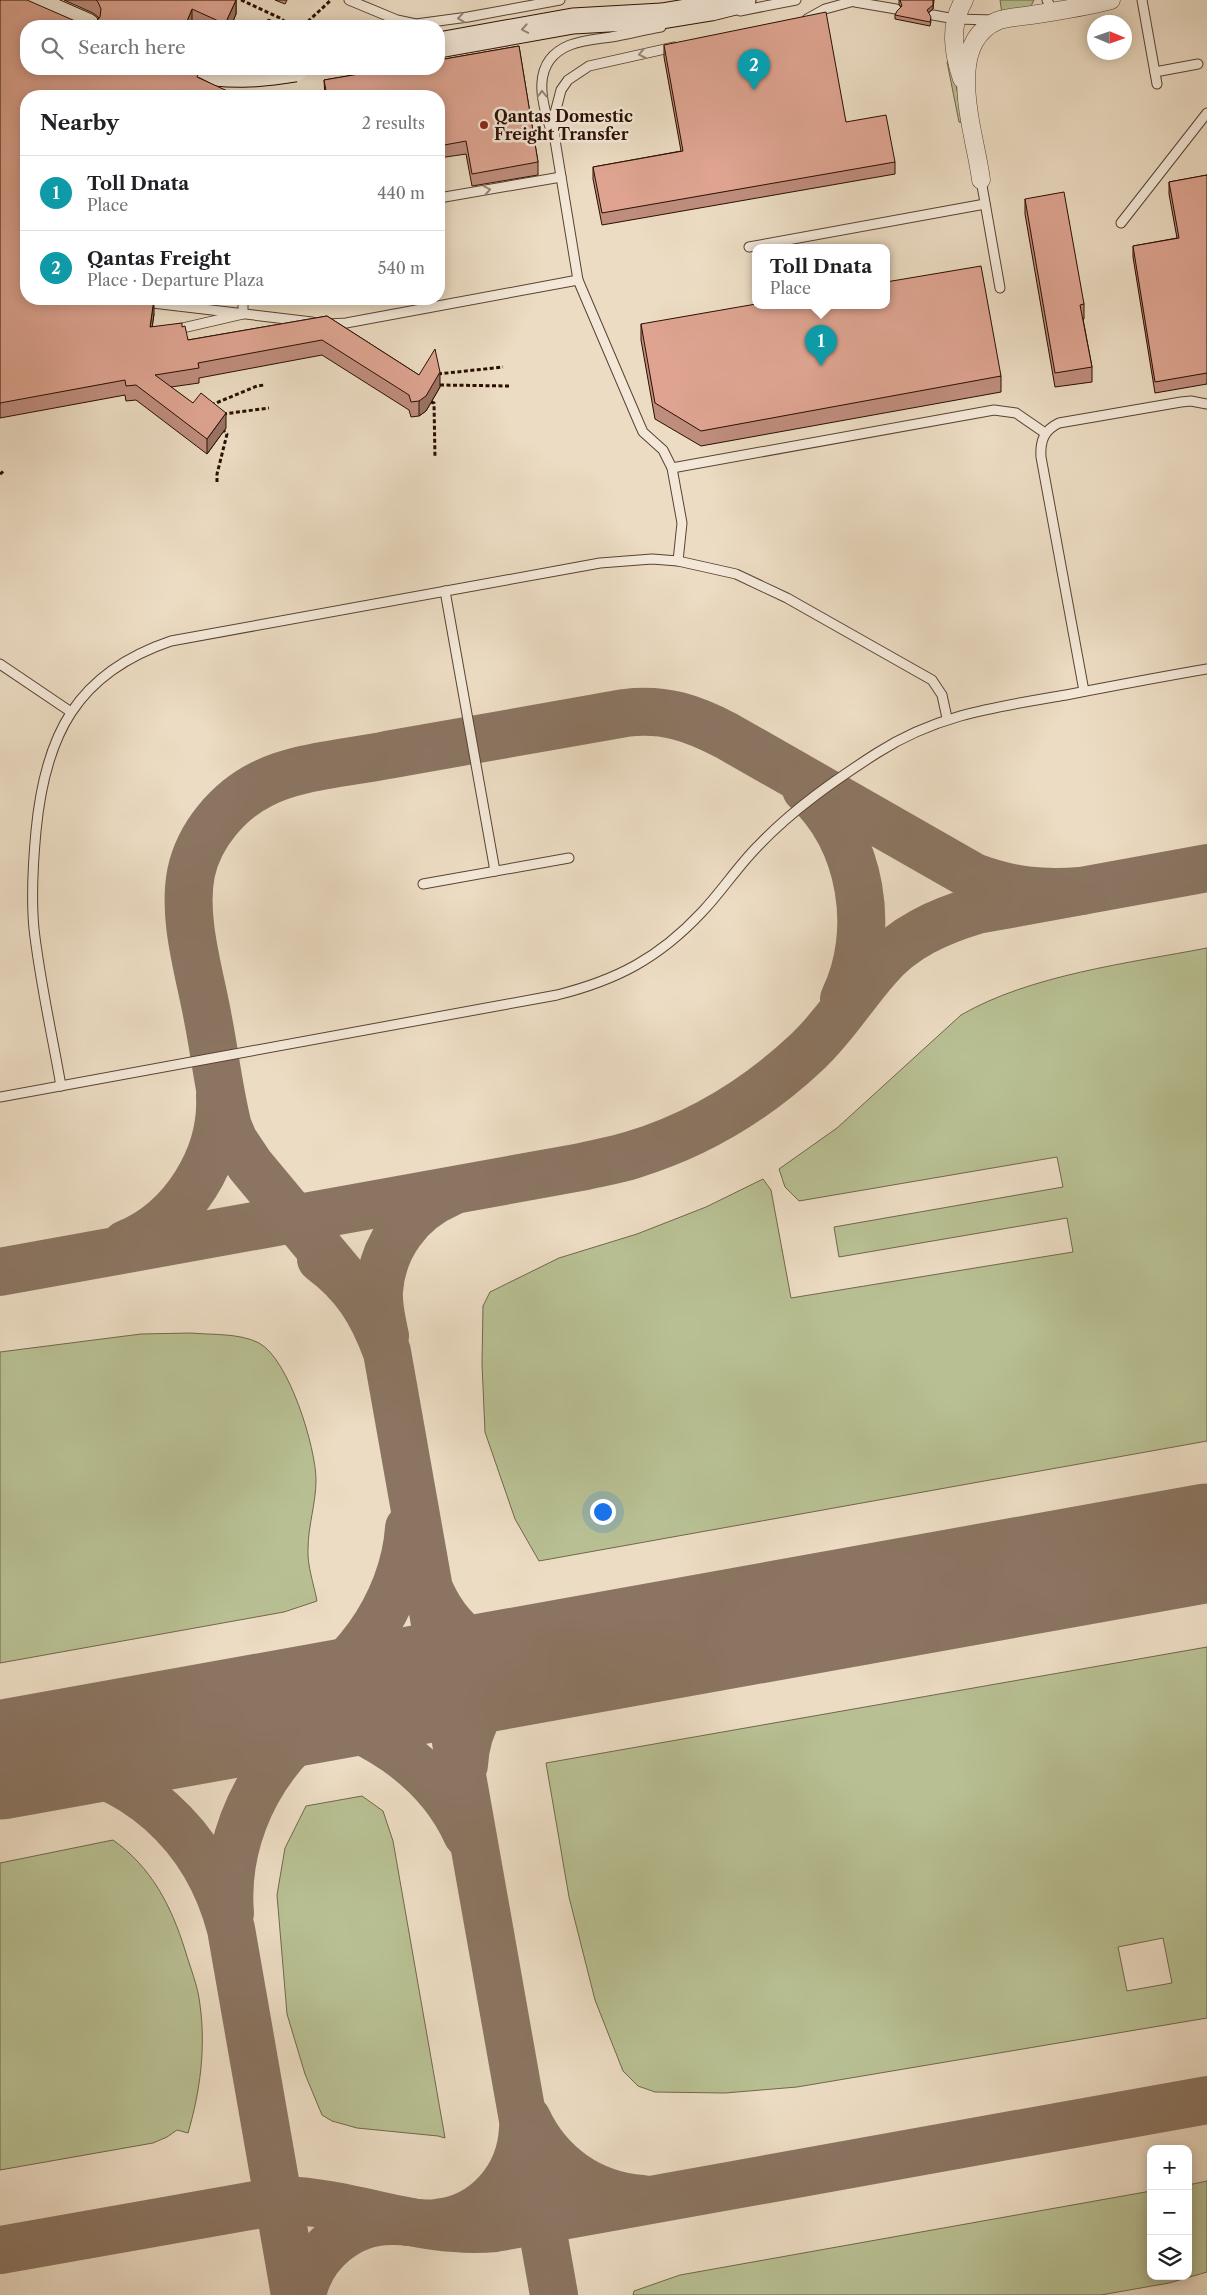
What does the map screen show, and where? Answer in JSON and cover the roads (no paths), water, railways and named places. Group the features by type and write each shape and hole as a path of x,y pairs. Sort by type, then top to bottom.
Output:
{"street":[{"path":"28,0 74,20"},
{"path":"445,44 573,21 662,16 711,8 742,0"},
{"path":"964,0 955,19 953,39 957,65 966,93 981,180"},
{"path":"966,93 966,68 972,46 986,28 998,20 1110,0"},
{"path":"239,75 257,75"}],"lane":[{"path":"349,0 397,20"},
{"path":"445,20 560,0"},
{"path":"690,21 796,0"},
{"path":"1047,0 1051,8 1062,10"},
{"path":"1142,0 1157,84"},
{"path":"794,23 804,21 825,9 857,1 896,10"},
{"path":"933,15 955,19 998,20"},
{"path":"670,25 578,43 560,50 546,68 541,93 542,106 555,140 578,280 639,424 643,432 663,450 672,468 682,523 678,561"},
{"path":"555,140 557,100 568,80 577,72 599,62 687,45"},
{"path":"1155,72 1198,64"},
{"path":"1121,223 1207,113"},
{"path":"445,197 561,177"},
{"path":"981,180 1000,288"},
{"path":"765,244 985,204"},
{"path":"445,305 578,280"},
{"path":"170,305 317,323 346,323 443,305"},
{"path":"243,305 243,314"},
{"path":"166,332 243,314"},
{"path":"1084,691 1041,457 1042,440 1045,433 1059,423 1181,402 1191,401 1207,404"},
{"path":"672,468 994,410 1016,413 1045,433"},
{"path":"61,1086 34,930 33,877 38,809 43,777 54,744 71,712 84,695 112,670 140,652 171,641 600,563 652,559 678,561 719,569 756,582 932,680 942,695 947,718"},
{"path":"444,592 495,871"},
{"path":"0,664 71,712"},
{"path":"0,1097 557,995 594,986 625,972 652,956 679,935 703,912 757,847 784,821 898,740 947,718 980,710 1207,669"},
{"path":"424,884 570,858"}],"place":[{"name":"Qantas Freight","path":"754,90"},
{"name":"Qantas Domestic Freight Transfer","path":"484,125"},
{"name":"Toll Dnata","path":"821,366"}]}
